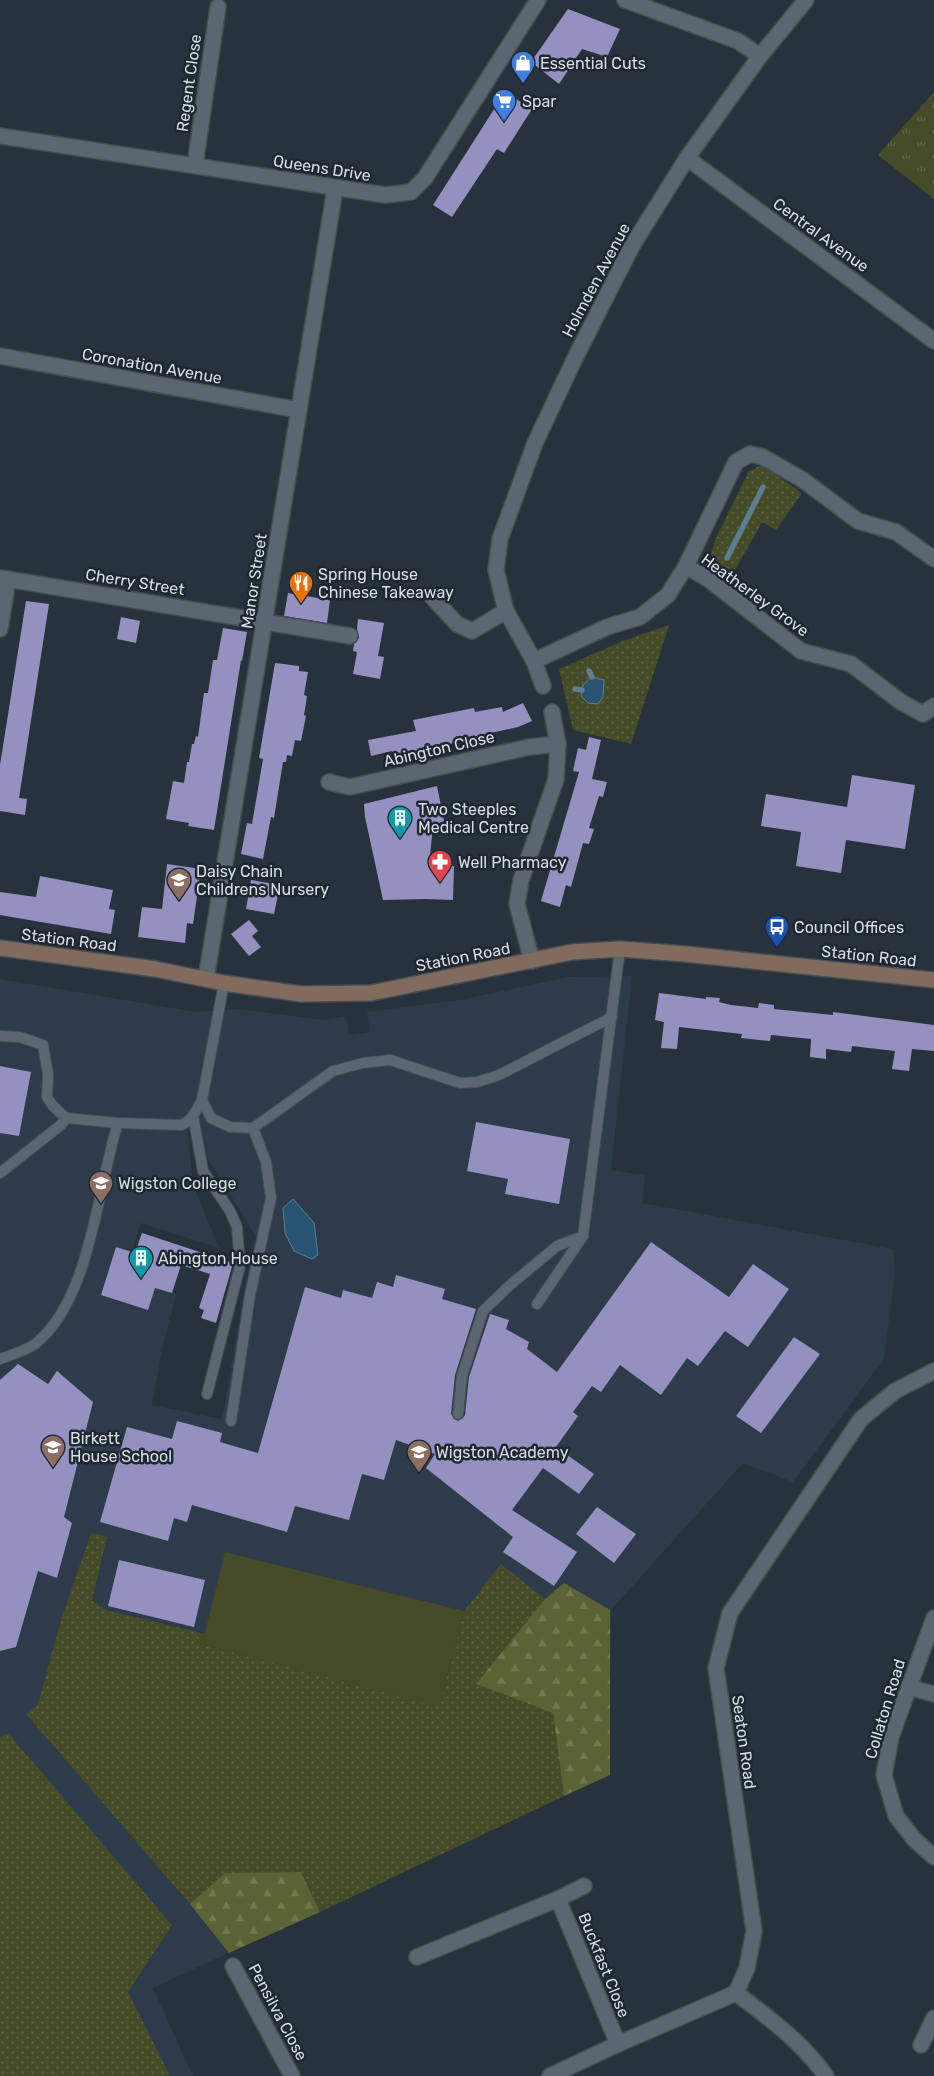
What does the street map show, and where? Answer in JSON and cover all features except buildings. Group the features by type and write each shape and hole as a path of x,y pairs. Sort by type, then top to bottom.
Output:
{"main road":[{"name":"Station Road","path":"0,948 156,969 224,983 301,994 371,993 572,952 620,949 934,980"}],"street":[{"name":"Queens Drive","path":"0,136 195,165 335,189 385,195 411,192 425,178 538,0"},
{"path":"625,0 738,41 760,56"},
{"name":"Holmden Avenue","path":"543,686 534,661 506,611 496,570 500,539 535,443 576,356 632,246 687,158 760,56 806,0"},
{"name":"Regent Close","path":"195,165 218,7"},
{"name":"Central Avenue","path":"687,158 934,341"},
{"name":"Manor Street","path":"206,979 335,189"},
{"name":"Coronation Avenue","path":"0,356 298,410"},
{"name":"Heatherley Grove","path":"534,661 607,628 640,617 668,594 686,566 736,462 750,454 763,457 803,480 858,521 896,532 934,560"},
{"name":"Heatherley Grove","path":"686,566 708,579 801,650 851,664 901,702 923,714 934,706"},
{"path":"0,629 4,578"},
{"name":"Cherry Street","path":"4,578 350,636"},
{"path":"433,598 457,624 472,631 506,611"},
{"path":"532,961 517,904 521,880 556,779 558,744 552,712"},
{"name":"Abington Close","path":"329,782 350,787 529,747 558,744"},
{"name":"Seaton Road","path":"736,1994 747,1968 754,1930 716,1668 730,1613 861,1419 895,1391 934,1371"},
{"name":"Collaton Road","path":"934,1618 891,1737 884,1775 896,1816 914,1839 934,1857"},
{"path":"908,1687 934,1694"},
{"name":"Buckfast Close","path":"417,1957 558,1899 584,1886"},
{"name":"Buckfast Close","path":"558,1899 618,2044"},
{"name":"Pensilva Close","path":"233,1964 292,2076"},
{"path":"550,2076 618,2044 736,1994 776,2023 814,2058 826,2076"},
{"path":"921,2045 934,2018"}],"lane":[{"path":"537,1304 584,1236 620,949"},
{"path":"0,1036 20,1037 43,1045 48,1074 47,1097 53,1106 66,1118 118,1123 187,1123 202,1100 224,983"},
{"path":"202,1100 211,1118 230,1127 253,1128 333,1071 363,1063 390,1060 460,1083 477,1082 499,1075 612,1017"},
{"path":"193,1116 203,1171 230,1211 236,1226 240,1266 207,1394"},
{"path":"0,1173 62,1125 66,1118"},
{"path":"0,1359 34,1344 54,1324 69,1298 85,1257 118,1123"},
{"path":"231,1421 250,1295 271,1198 266,1162 253,1128"},
{"path":"458,1414 462,1376 483,1311 509,1286 557,1246 584,1236"}],"shaded area":[{"name":"Wigston Academy","path":"632,976 611,1170 645,1175 642,1203 893,1249 895,1273 884,1359 793,1482 743,1463 611,1610 610,1775 153,1988 193,2076 0,2076 0,979 196,1012 238,1009 322,1020 346,1016 349,1035 370,1032 367,1012 460,1000 568,977","holes":["187,1124 256,1237 247,1275 222,1419 152,1405 162,1349 176,1294 172,1293 180,1268 132,1250 141,1223 219,1248 193,1184"]}],"green space":[{"path":"934,92 934,199 878,155"},
{"path":"762,465 802,493 776,530 762,522 730,579 709,561 715,540 749,471"},
{"path":"669,625 631,744 573,730 559,669 625,640"},
{"path":"91,1533 107,1537 92,1600 106,1610 205,1634 202,1644 439,1706 464,1611 501,1564 545,1599 476,1684 553,1713 564,1796 320,1912 301,1872 225,1873 190,1904 26,1714 38,1704 61,1620"},
{"path":"225,1552 464,1611 439,1707 202,1644"},
{"path":"564,1583 610,1610 610,1775 564,1796 553,1713 476,1684 545,1599"},
{"path":"9,1734 172,1925 128,1992 170,2076 0,2076 0,1737"},
{"path":"301,1872 320,1912 229,1953 190,1904 225,1873"}],"water":[{"path":"592,677 604,680 603,697 598,704 588,703 581,696 583,685"},
{"path":"293,1199 314,1223 318,1255 312,1259 294,1251 285,1233 283,1208"}],"waterway":[{"path":"727,558 763,487"},
{"path":"589,671 592,677"},
{"path":"575,689 582,690"}],"place":[{"name":"Essential Cuts","path":"523,84"},
{"name":"Spar","path":"504,122"},
{"name":"Spring House Chinese Takeaway","path":"301,604"},
{"name":"Two Steeples Medical Centre","path":"400,839"},
{"name":"Well Pharmacy","path":"440,883"},
{"name":"Daisy Chain Childrens Nursery","path":"179,901"},
{"name":"Council Offices","path":"777,948"},
{"name":"Wigston College","path":"101,1204"},
{"name":"Abington House","path":"141,1279"},
{"name":"Birkett House School","path":"53,1468"},
{"name":"Wigston Academy","path":"419,1473"}]}
